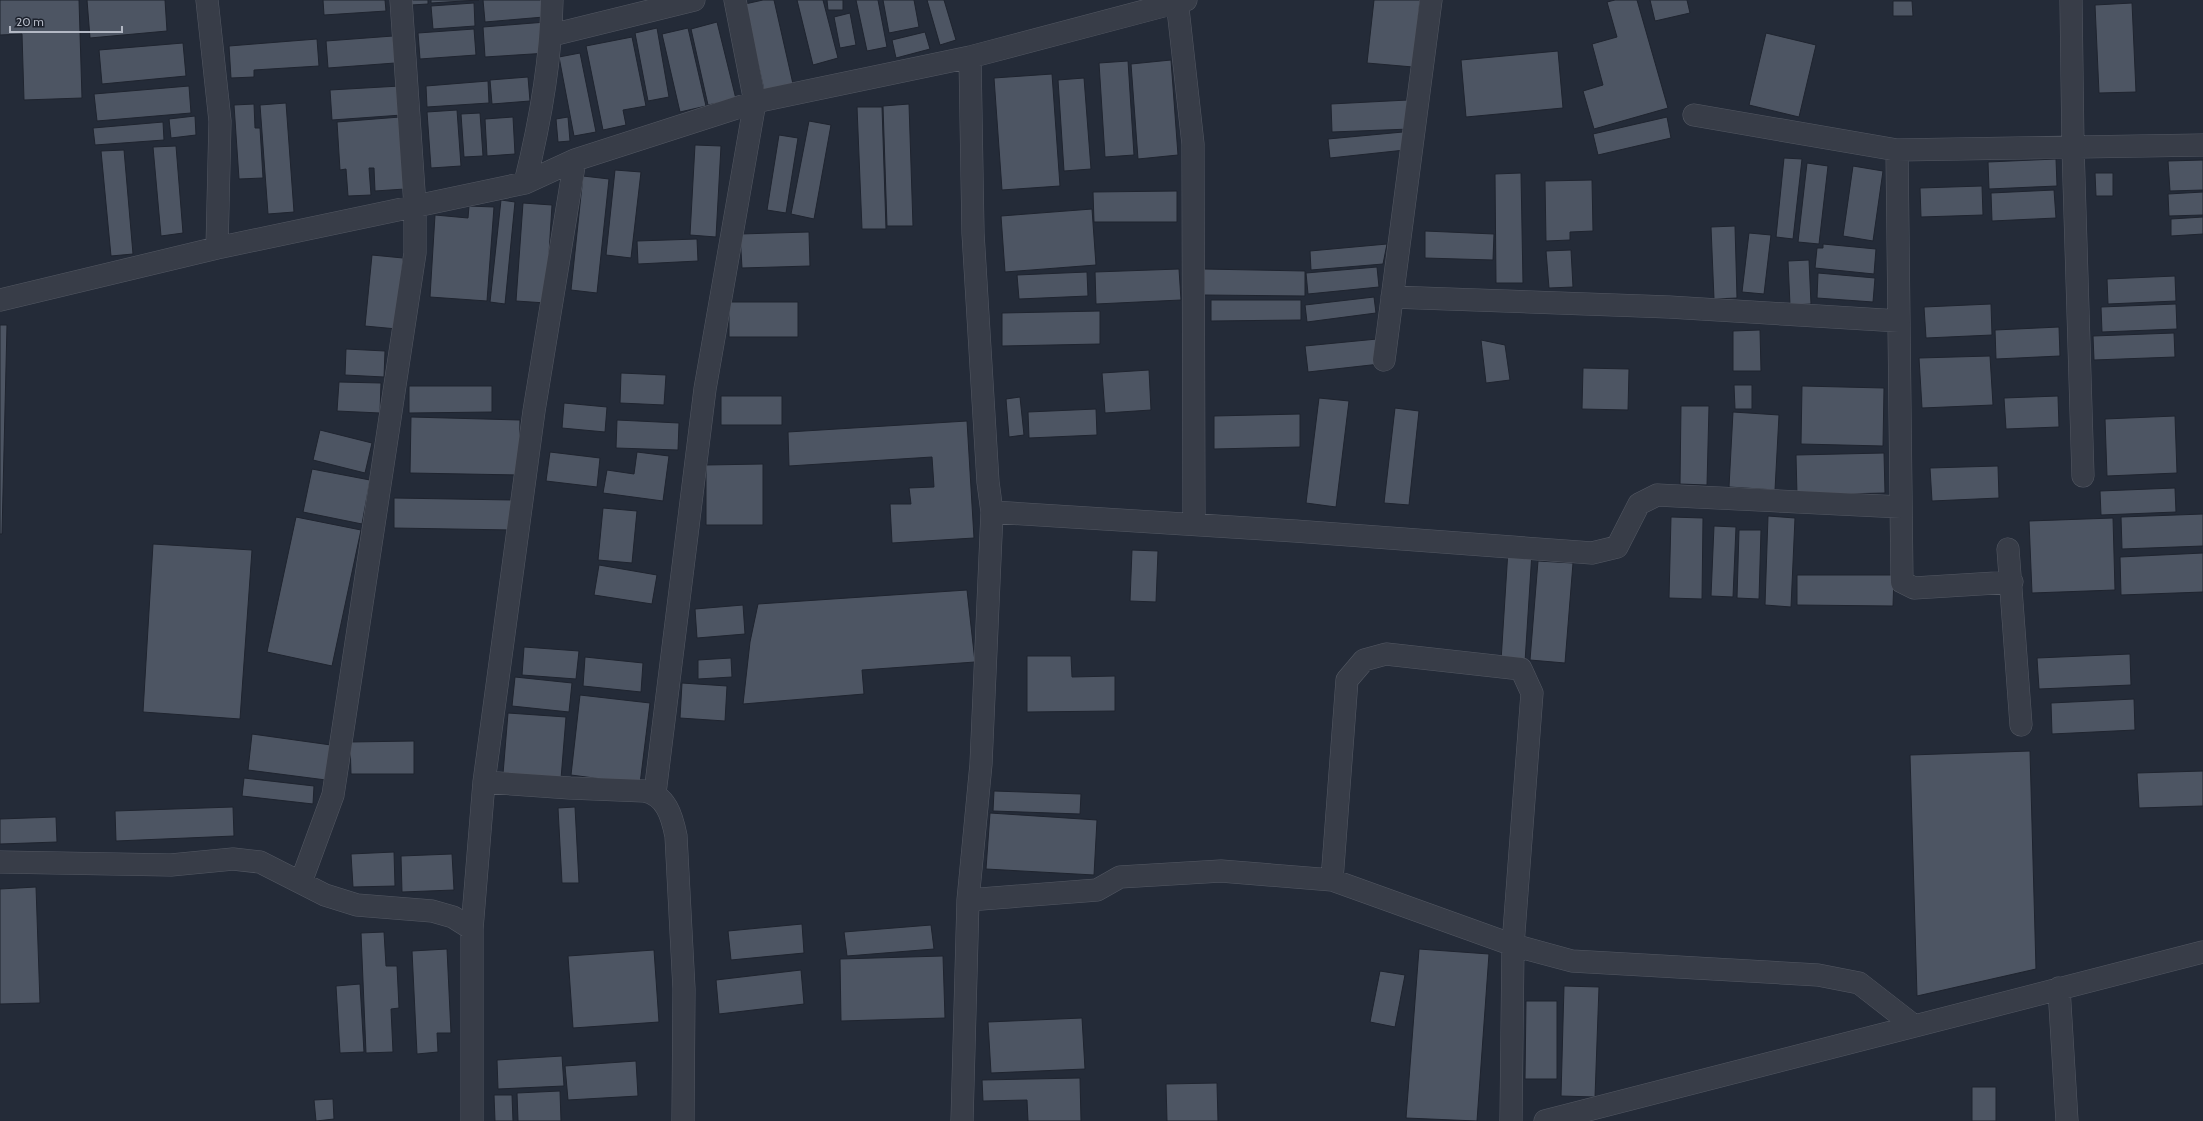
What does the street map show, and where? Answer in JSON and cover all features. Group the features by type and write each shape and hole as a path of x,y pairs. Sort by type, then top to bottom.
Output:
{"street":[{"path":"207,0 220,122 217,248"},
{"path":"301,882 333,795 416,253 415,206 401,0"},
{"path":"525,183 539,127 552,35 552,0"},
{"path":"552,35 694,0"},
{"path":"655,793 705,389 755,102 735,0"},
{"path":"1384,360 1431,0"},
{"path":"2071,0 2073,147 2083,476"},
{"path":"0,300 217,248 525,183 575,160 755,102 970,57 1180,1 1193,144 1194,524"},
{"path":"962,1121 968,900 982,764 992,512 988,482 973,233 970,57"},
{"path":"1694,115 1897,150 2203,145"},
{"path":"1897,150 1902,582 1914,588 2012,582"},
{"path":"472,1121 472,929 484,782 534,411 575,160"},
{"path":"1392,297 1670,307 1899,321"},
{"path":"992,512 1194,524 1592,552 1617,546 1639,504 1657,495 1901,507"},
{"path":"2008,548 2012,582 2021,725"},
{"path":"1332,880 1347,680 1364,660 1386,654 1520,669 1532,693 1513,945 1511,1121"},
{"path":"484,782 644,791 655,793 664,803 672,816 676,836 684,989 683,1121"},
{"path":"0,862 171,865 233,859 260,862 325,895 357,905 432,911 453,917 472,929"},
{"path":"968,900 1097,890 1120,877 1213,872 1332,880 1513,945 1572,961 1818,974 1859,983 1913,1025"},
{"path":"1545,1121 1913,1025 2203,952"},
{"path":"2060,988 2067,1121"}],"building":[{"path":"0,0 79,0 82,98 24,100 22,34 0,35"},
{"path":"87,0 165,0 167,31 90,38"},
{"path":"323,0 385,0 386,11 324,15"},
{"path":"411,0 428,0 428,4 411,5"},
{"path":"431,0 479,0 431,3"},
{"path":"483,0 542,0 544,17 485,22"},
{"path":"763,0 774,0 793,84 764,90 745,4"},
{"path":"797,0 823,0 838,58 813,65"},
{"path":"827,0 843,0 843,10 828,10"},
{"path":"856,0 878,0 887,47 867,51"},
{"path":"883,0 914,0 919,27 889,33"},
{"path":"927,0 944,0 956,40 940,45"},
{"path":"1374,0 1420,0 1413,67 1367,63"},
{"path":"1615,0 1637,0 1668,108 1594,129 1583,91 1603,85 1592,44 1617,37 1607,2"},
{"path":"1650,0 1687,0 1690,13 1655,21"},
{"path":"1893,1 1912,1 1913,16 1893,16"},
{"path":"474,3 475,26 433,29 431,6"},
{"path":"2132,3 2136,92 2099,93 2095,5"},
{"path":"850,13 856,45 840,48 834,17"},
{"path":"546,22 548,53 485,57 483,27"},
{"path":"717,22 736,99 708,105 691,29"},
{"path":"657,28 669,97 648,101 635,33"},
{"path":"688,28 706,106 680,112 662,34"},
{"path":"474,29 476,55 420,59 418,33"},
{"path":"925,32 930,49 896,58 892,40"},
{"path":"1766,33 1816,45 1799,117 1749,105"},
{"path":"393,36 395,63 328,68 326,41"},
{"path":"632,37 646,106 623,110 626,125 603,130 586,46"},
{"path":"317,39 319,66 254,70 254,77 231,78 229,46"},
{"path":"183,43 186,76 102,84 99,50"},
{"path":"1558,51 1563,108 1466,117 1461,60"},
{"path":"580,53 596,132 574,136 559,57"},
{"path":"1171,60 1178,155 1138,159 1131,64"},
{"path":"1128,61 1134,155 1105,157 1099,63"},
{"path":"1052,74 1060,186 1002,190 994,78"},
{"path":"528,77 530,101 492,104 490,80"},
{"path":"1084,78 1091,169 1064,171 1058,80"},
{"path":"488,81 489,103 427,107 426,86"},
{"path":"189,86 191,113 97,121 94,94"},
{"path":"400,86 402,115 332,120 330,90"},
{"path":"1408,100 1410,129 1332,132 1331,104"},
{"path":"286,103 294,212 268,214 260,105"},
{"path":"254,104 255,128 260,128 263,178 239,179 234,105"},
{"path":"909,104 913,226 887,226 883,106"},
{"path":"857,107 882,107 886,229 862,229"},
{"path":"457,110 461,166 431,168 427,112"},
{"path":"480,113 483,156 464,157 461,114"},
{"path":"195,116 196,135 171,138 169,119"},
{"path":"400,117 405,189 375,191 374,168 369,168 371,195 348,196 346,169 340,170 337,122"},
{"path":"513,117 515,154 487,156 485,119"},
{"path":"568,117 570,141 558,142 556,119"},
{"path":"1667,117 1671,138 1598,155 1593,134"},
{"path":"809,121 831,125 814,219 791,214"},
{"path":"163,122 164,140 95,145 93,128"},
{"path":"1403,132 1405,150 1330,158 1328,139"},
{"path":"779,135 798,138 786,213 767,210"},
{"path":"695,145 721,146 716,237 690,235"},
{"path":"176,146 183,233 161,236 153,147"},
{"path":"124,150 133,254 111,256 101,151"},
{"path":"1784,158 1802,159 1793,239 1776,237"},
{"path":"2056,159 2057,186 1989,189 1988,162"},
{"path":"2203,160 2203,190 2170,191 2168,161"},
{"path":"1807,163 1828,166 1819,244 1798,242"},
{"path":"1853,166 1883,171 1873,241 1843,236"},
{"path":"615,170 641,172 631,258 606,255"},
{"path":"1521,173 1523,283 1496,283 1495,174"},
{"path":"2095,173 2113,173 2113,196 2096,196"},
{"path":"583,176 609,179 597,293 571,290"},
{"path":"1592,180 1593,231 1570,232 1570,240 1546,241 1545,181"},
{"path":"1982,186 1983,215 1921,217 1920,188"},
{"path":"2054,190 2056,218 1992,221 1991,193"},
{"path":"1177,191 1177,222 1094,222 1093,192"},
{"path":"2203,192 2203,215 2169,216 2168,194"},
{"path":"501,200 515,202 505,304 490,302"},
{"path":"523,203 552,205 546,303 516,301"},
{"path":"469,206 494,207 487,301 430,297 435,215 468,218"},
{"path":"1092,209 1096,265 1005,272 1001,216"},
{"path":"2203,217 2203,234 2171,236 2171,219"},
{"path":"1735,226 1737,298 1714,299 1711,227"},
{"path":"1425,231 1494,234 1493,260 1425,258"},
{"path":"809,232 810,266 742,268 740,234"},
{"path":"1749,233 1771,235 1764,294 1742,292"},
{"path":"697,239 698,261 638,264 637,241"},
{"path":"1387,244 1383,264 1311,270 1310,251"},
{"path":"1823,244 1876,249 1874,274 1815,268 1817,248 1823,248"},
{"path":"1571,250 1573,287 1549,288 1546,251"},
{"path":"372,255 403,258 397,329 365,326"},
{"path":"1809,260 1811,304 1790,305 1788,261"},
{"path":"1377,267 1379,287 1308,294 1306,273"},
{"path":"1179,269 1181,300 1096,304 1095,272"},
{"path":"1204,269 1305,271 1305,296 1204,295"},
{"path":"1087,272 1088,296 1019,299 1017,275"},
{"path":"1818,273 1875,278 1873,302 1817,298"},
{"path":"2175,276 2176,301 2108,304 2107,279"},
{"path":"1374,297 1376,313 1307,322 1305,305"},
{"path":"1211,300 1301,300 1301,320 1211,321"},
{"path":"729,302 798,302 798,337 729,337"},
{"path":"1991,304 1992,335 1926,338 1924,307"},
{"path":"2176,304 2177,329 2102,332 2101,307"},
{"path":"1100,311 1100,344 1002,346 1002,313"},
{"path":"0,325 7,325 2,534 0,534"},
{"path":"2059,327 2060,356 1996,359 1995,330"},
{"path":"1760,330 1761,371 1733,371 1733,331"},
{"path":"2174,333 2175,357 2094,360 2093,336"},
{"path":"1377,339 1380,364 1308,372 1305,346"},
{"path":"1481,340 1505,345 1510,380 1486,383"},
{"path":"346,349 385,351 384,377 345,375"},
{"path":"1990,356 1993,405 1922,408 1919,358"},
{"path":"1583,368 1629,369 1628,410 1582,409"},
{"path":"1149,370 1151,410 1105,413 1102,373"},
{"path":"621,373 666,375 664,405 620,403"},
{"path":"339,382 381,383 380,413 337,411"},
{"path":"1734,385 1752,385 1752,409 1735,409"},
{"path":"409,386 492,386 492,412 409,413"},
{"path":"1802,386 1884,388 1883,446 1801,444"},
{"path":"721,396 782,396 782,425 721,425"},
{"path":"2058,396 2059,427 2006,429 2004,398"},
{"path":"1020,397 1024,435 1009,437 1006,399"},
{"path":"1319,398 1349,401 1336,507 1306,503"},
{"path":"564,403 607,407 605,432 562,428"},
{"path":"1681,406 1709,406 1707,485 1680,484"},
{"path":"1395,408 1419,411 1409,505 1384,503"},
{"path":"1096,409 1097,435 1029,438 1028,412"},
{"path":"1733,412 1779,415 1775,490 1729,487"},
{"path":"1300,414 1300,447 1214,449 1214,416"},
{"path":"2175,416 2177,473 2107,476 2105,419"},
{"path":"411,417 520,420 519,475 410,473"},
{"path":"617,420 679,423 678,450 616,448"},
{"path":"967,421 974,538 892,543 890,504 911,504 909,488 934,487 932,457 789,466 788,432"},
{"path":"320,430 372,443 365,473 313,460"},
{"path":"550,452 600,458 597,487 546,481"},
{"path":"637,452 669,456 663,501 603,493 607,470 634,474"},
{"path":"1884,453 1885,493 1797,495 1796,455"},
{"path":"763,464 763,525 706,525 706,465"},
{"path":"1998,466 1999,498 1932,501 1930,468"},
{"path":"312,469 370,480 362,524 303,512"},
{"path":"2175,488 2176,512 2101,515 2100,491"},
{"path":"394,498 512,500 512,530 394,528"},
{"path":"603,508 637,511 632,563 598,560"},
{"path":"2203,514 2203,546 2122,549 2121,517"},
{"path":"1768,516 1795,518 1791,607 1765,605"},
{"path":"296,517 361,530 332,666 267,652"},
{"path":"1671,517 1703,518 1702,599 1669,598"},
{"path":"2113,518 2115,590 2032,593 2029,521"},
{"path":"1714,526 1736,527 1733,597 1711,596"},
{"path":"1739,530 1761,530 1759,599 1737,598"},
{"path":"153,544 252,550 240,719 143,712"},
{"path":"1132,550 1158,551 1156,602 1130,601"},
{"path":"1508,550 1532,552 1525,662 1501,661"},
{"path":"2203,553 2203,592 2121,595 2120,557"},
{"path":"1538,561 1573,563 1565,663 1530,660"},
{"path":"599,565 657,575 652,604 594,595"},
{"path":"1797,575 1894,575 1893,606 1797,605"},
{"path":"967,590 975,662 862,670 864,694 743,704 750,642 758,604"},
{"path":"743,605 745,634 697,638 695,609"},
{"path":"524,647 579,651 576,679 522,675"},
{"path":"2130,654 2131,685 2039,689 2037,658"},
{"path":"1027,656 1071,656 1072,677 1115,676 1115,711 1027,712"},
{"path":"585,657 643,663 641,692 583,686"},
{"path":"731,658 732,677 698,679 698,660"},
{"path":"515,677 572,683 569,712 512,706"},
{"path":"682,683 727,686 725,721 680,718"},
{"path":"580,695 650,703 640,784 571,775"},
{"path":"2134,699 2135,730 2052,734 2051,703"},
{"path":"508,713 566,717 561,779 503,774"},
{"path":"252,734 331,745 326,780 248,770"},
{"path":"414,741 414,774 351,774 350,742"},
{"path":"2030,751 2036,969 1917,996 1910,755"},
{"path":"2203,771 2203,806 2139,808 2137,773"},
{"path":"244,778 314,786 313,804 242,796"},
{"path":"994,791 1081,794 1080,814 993,811"},
{"path":"233,807 234,836 116,841 115,811"},
{"path":"575,807 579,883 562,883 558,808"},
{"path":"990,813 1097,820 1094,875 986,869"},
{"path":"56,817 57,842 0,844 0,819"},
{"path":"394,852 395,886 353,887 351,854"},
{"path":"452,854 454,890 402,892 401,856"},
{"path":"36,887 40,1003 0,1004 0,889"},
{"path":"802,924 804,953 731,960 728,931"},
{"path":"931,925 934,949 847,956 844,932"},
{"path":"384,932 386,966 397,966 399,1008 391,1009 393,1052 366,1053 361,933"},
{"path":"447,949 451,1033 437,1033 438,1052 417,1054 412,951"},
{"path":"1419,949 1489,954 1477,1121 1406,1118"},
{"path":"654,950 659,1022 573,1028 568,956"},
{"path":"943,956 945,1018 841,1021 840,959"},
{"path":"801,970 804,1004 719,1014 716,980"},
{"path":"1380,971 1405,975 1395,1027 1370,1022"},
{"path":"360,984 364,1052 340,1053 336,986"},
{"path":"1564,986 1599,987 1595,1097 1561,1096"},
{"path":"1526,1001 1557,1001 1557,1079 1525,1079"},
{"path":"1082,1018 1085,1069 991,1073 988,1022"},
{"path":"562,1056 564,1086 498,1089 497,1060"},
{"path":"636,1061 638,1096 568,1100 565,1066"},
{"path":"1080,1078 1081,1121 1028,1121 1027,1100 983,1101 982,1080"},
{"path":"1217,1083 1218,1121 1167,1121 1166,1084"},
{"path":"1972,1087 1996,1087 1996,1121 1972,1121"},
{"path":"560,1091 561,1121 518,1121 517,1093"},
{"path":"494,1095 512,1095 513,1121 495,1121"},
{"path":"333,1099 334,1119 316,1121 314,1100"}]}
